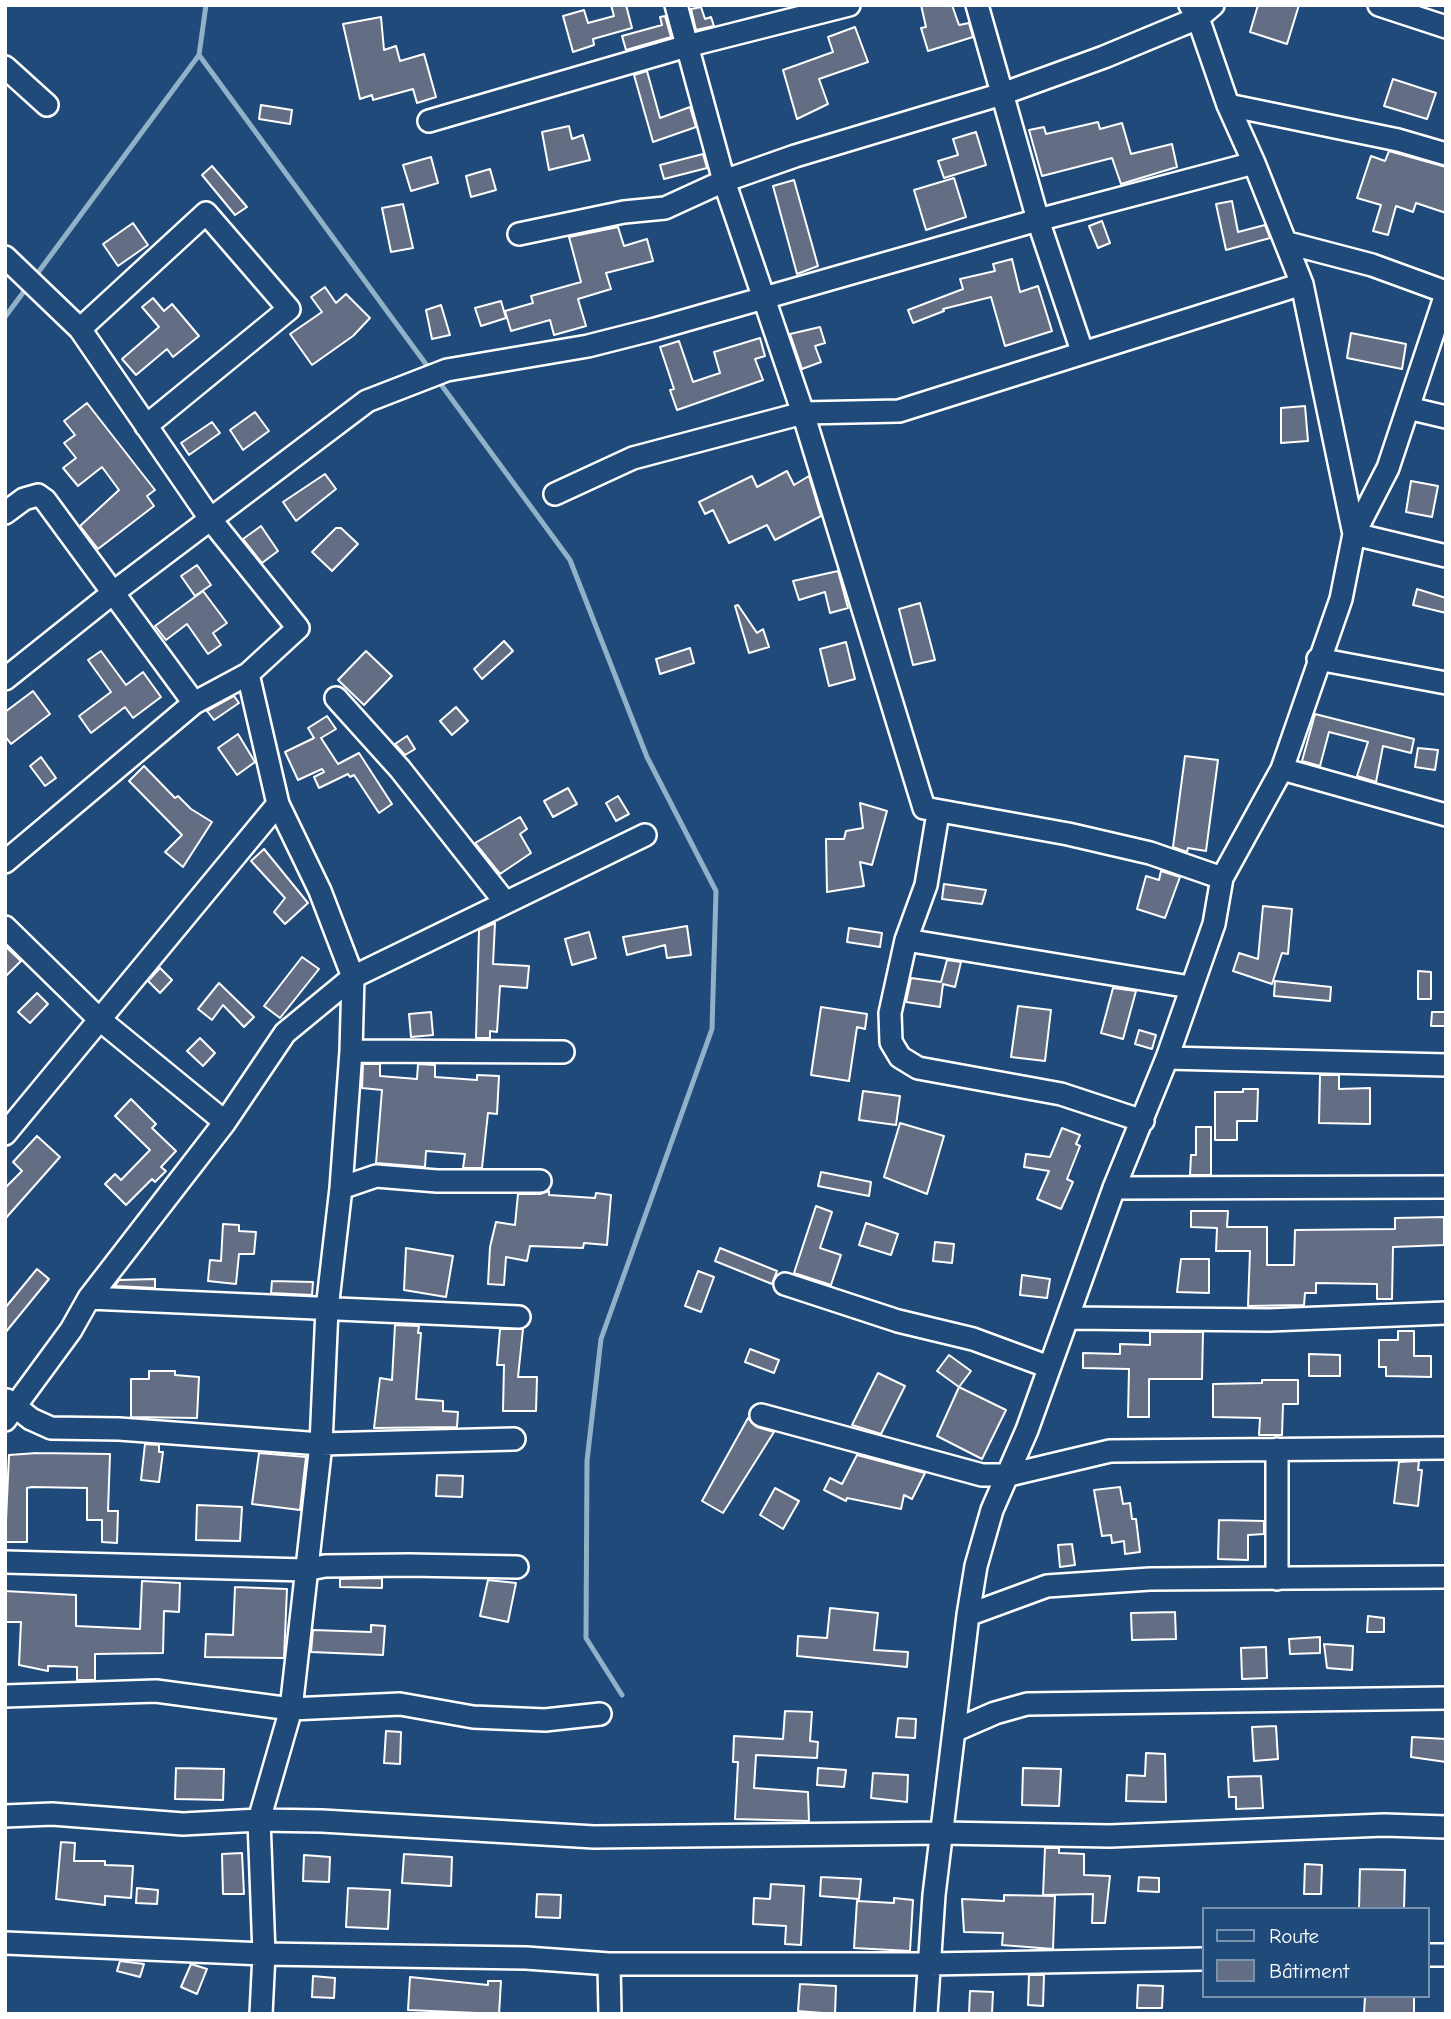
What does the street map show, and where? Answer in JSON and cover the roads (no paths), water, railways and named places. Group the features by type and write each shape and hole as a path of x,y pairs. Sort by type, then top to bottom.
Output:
{"street":[{"path":"676,5 724,181 803,413 924,808 937,813 1023,824 1150,853 1222,878"},
{"path":"429,121 687,46 849,5"},
{"path":"977,5 1038,220 1082,351"},
{"path":"1379,5 1446,27"},
{"path":"519,234 624,212 665,208 724,181 1002,94 1200,10 1228,105 1288,243 1302,284 1354,534"},
{"path":"5,67 47,105"},
{"path":"1228,105 1398,140 1446,154"},
{"path":"5,679 114,592 367,401 447,370 588,346 1038,220 1254,163"},
{"path":"80,329 206,213 289,309 146,426"},
{"path":"926,2014 942,1833 968,1615 976,1566 992,1510 1009,1475 1115,1188 1167,1058 1214,924 1222,878 1282,769 1341,599 1354,534 1388,468 1446,293 1372,265 1288,243"},
{"path":"5,257 80,329 211,520 298,628 248,674 194,704 5,862"},
{"path":"555,494 633,458 803,413 899,411 1082,351 1302,284"},
{"path":"1408,408 1446,417"},
{"path":"5,513 24,499 38,495 45,500 194,704"},
{"path":"1354,534 1446,556"},
{"path":"1318,659 1446,683"},
{"path":"248,674 278,804 320,891 353,977 351,1051 341,1188 327,1309 321,1444 291,1710 260,1820 264,1954 261,2014"},
{"path":"336,698 400,769 505,902"},
{"path":"1282,769 1446,815"},
{"path":"5,1134 278,804"},
{"path":"937,813 926,885 906,940 890,1013 891,1042 900,1057 918,1068 1061,1094 1143,1121"},
{"path":"514,1439 321,1444 119,1429 51,1428 9,1409 71,1330 89,1298 225,1122 285,1033 353,977 645,835"},
{"path":"5,927 99,1019 225,1122"},
{"path":"906,940 1190,987"},
{"path":"351,1051 564,1052"},
{"path":"1167,1058 1446,1065"},
{"path":"341,1188 376,1176 437,1181 540,1181"},
{"path":"1115,1188 1446,1186"},
{"path":"785,1284 898,1321 973,1339 1049,1367"},
{"path":"89,1298 519,1317"},
{"path":"1068,1318 1269,1320 1446,1313"},
{"path":"761,1415 982,1475 1009,1475 1110,1451 1446,1448"},
{"path":"1277,1449 1277,1579"},
{"path":"5,1562 305,1570 325,1566 517,1567"},
{"path":"968,1615 1047,1586 1150,1579 1446,1577"},
{"path":"5,1696 156,1691 291,1710 400,1703 473,1717 545,1720 600,1714"},
{"path":"956,1730 995,1713 1027,1704 1446,1698"},
{"path":"5,1816 52,1814 183,1824 260,1820 433,1826 594,1837 942,1833 1110,1836 1384,1825 1446,1827"},
{"path":"5,1943 264,1954 526,1958 609,1964 930,1964 1202,1959"},
{"path":"609,1964 610,2014"}],"waterway":[{"path":"206,5 199,55 431,371"},
{"path":"34,278 199,55"},
{"path":"5,317 28,286"},
{"path":"437,379 570,560 647,757 716,891 712,1029 601,1339 587,1461 586,1638 622,1695"}]}
